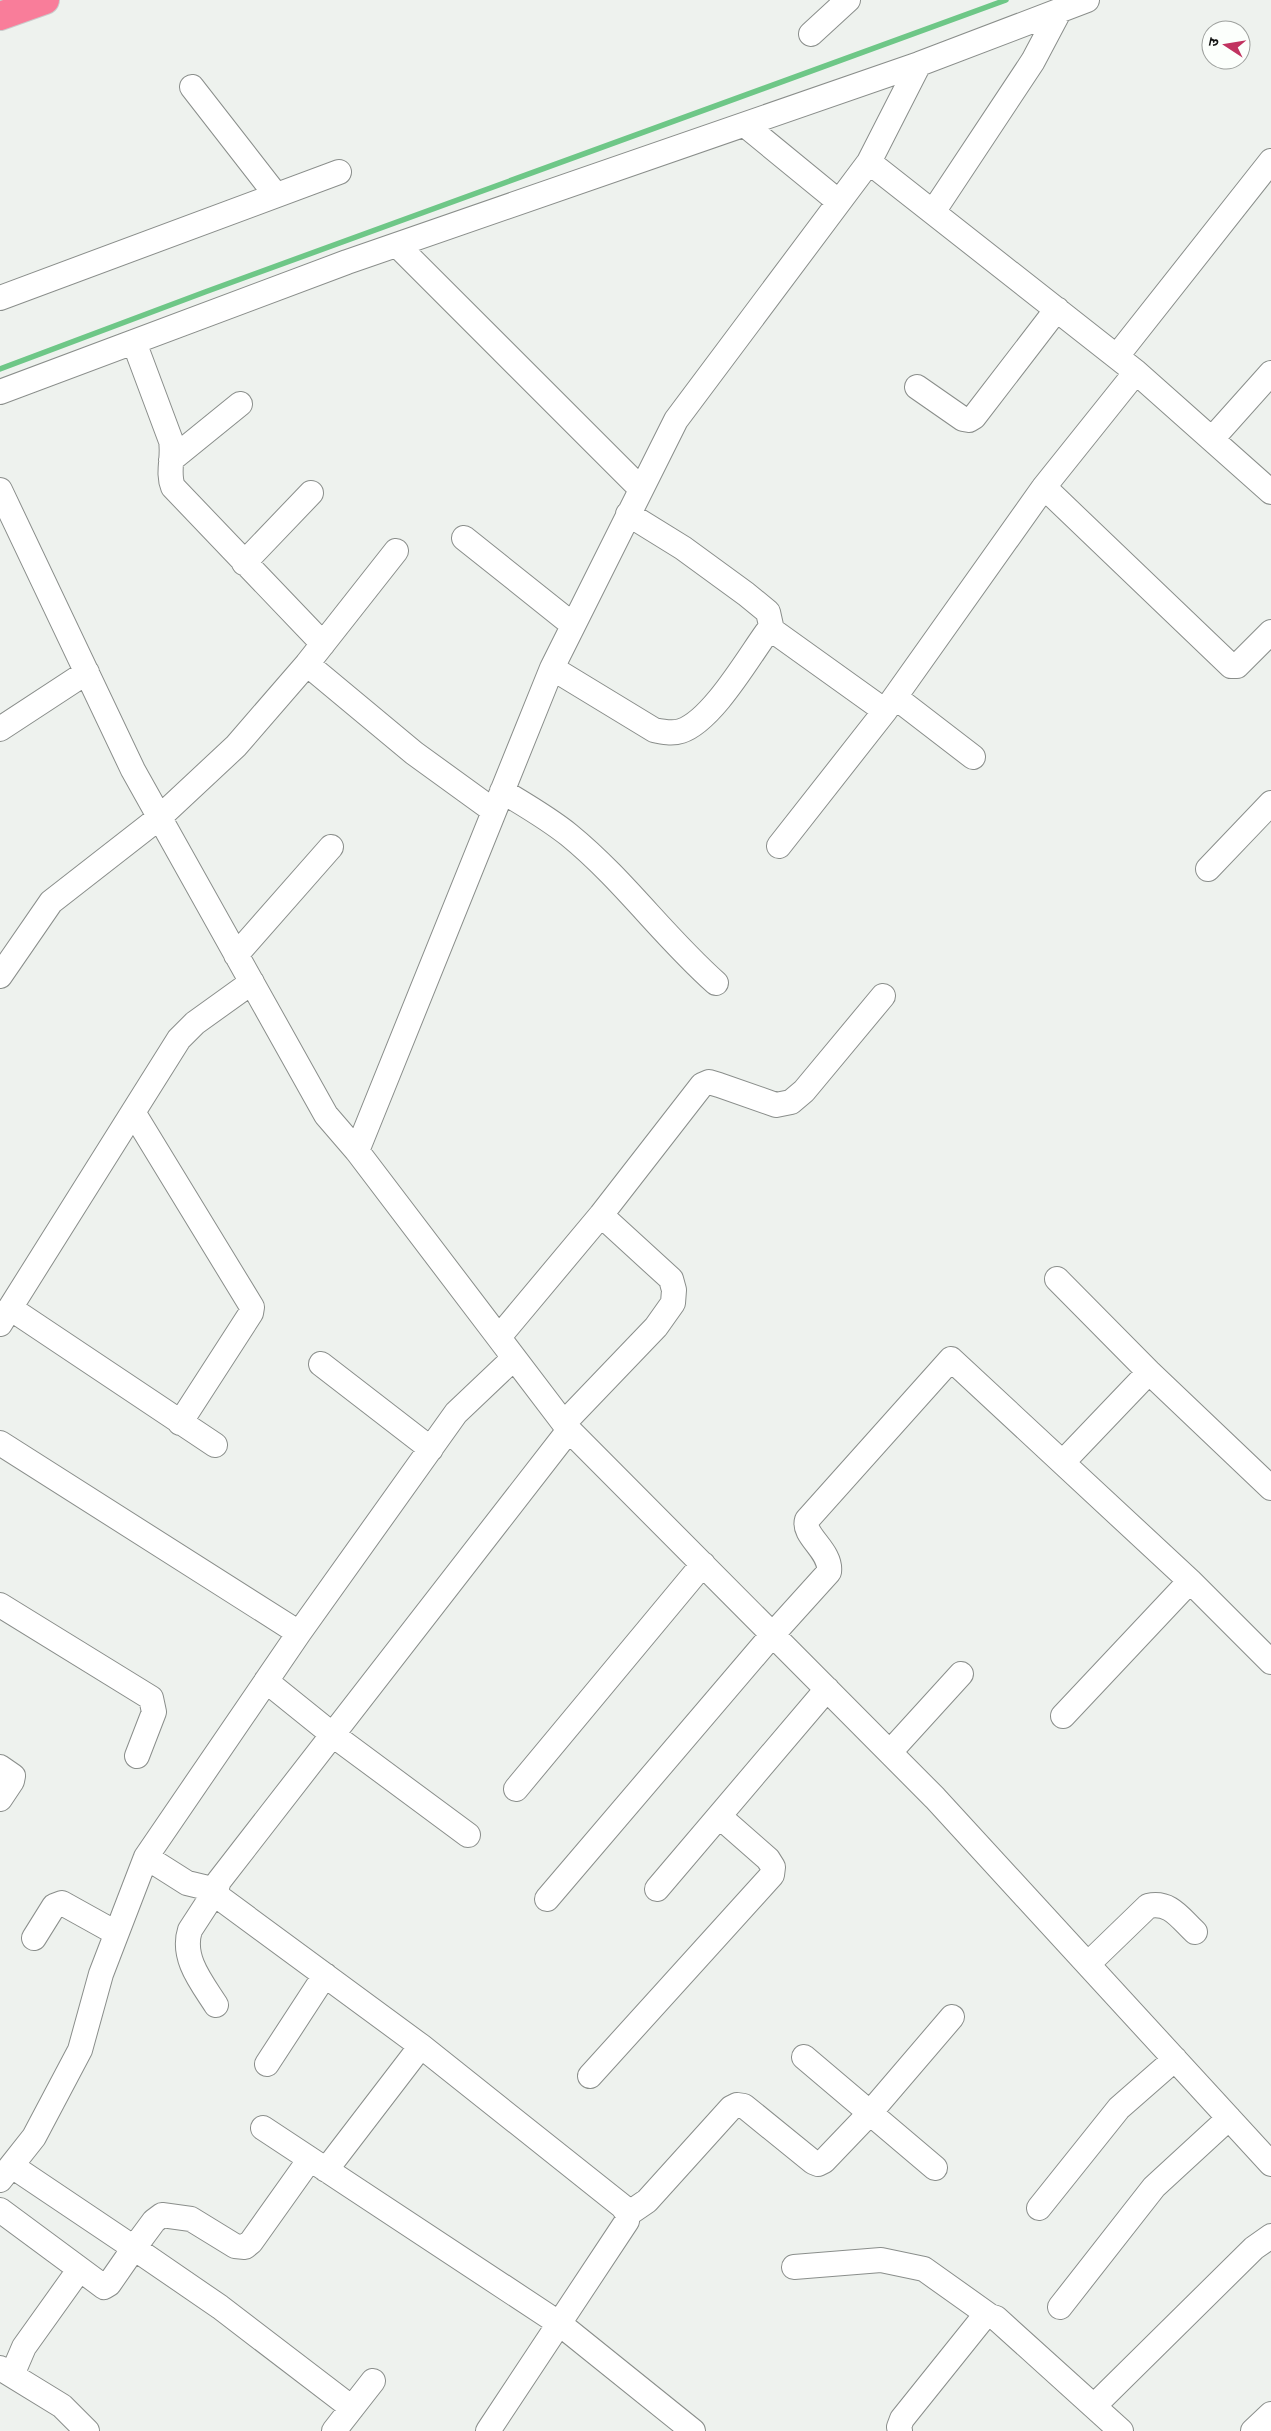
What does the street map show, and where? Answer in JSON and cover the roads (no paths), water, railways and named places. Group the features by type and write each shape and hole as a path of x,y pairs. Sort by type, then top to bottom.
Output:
{"highway":[{"path":"0,16 45,0"}],"street":[{"path":"811,34 848,0"},
{"path":"0,392 397,245 919,64 1087,0"},
{"path":"933,212 1033,61 1060,10"},
{"path":"358,1151 552,668 676,420 869,162 919,64"},
{"path":"192,87 276,195"},
{"path":"745,125 839,202"},
{"path":"869,162 1117,356 1212,439 1267,480"},
{"path":"1117,356 1271,162"},
{"path":"0,298 339,172"},
{"path":"397,245 641,489"},
{"path":"917,387 963,419 969,420 974,417 1057,309"},
{"path":"134,342 172,441 169,478 178,495 323,644"},
{"path":"779,846 890,704 1044,487 1136,372"},
{"path":"1212,439 1271,372"},
{"path":"171,460 240,404"},
{"path":"1044,487 1231,666 1237,666 1271,632"},
{"path":"0,490 133,770 326,1115 358,1151 566,1426 935,1798 1271,2164"},
{"path":"244,563 311,493"},
{"path":"628,514 683,548 746,594 768,612 772,630 973,757"},
{"path":"464,538 572,626"},
{"path":"0,976 51,902 160,818 236,746 307,664 396,551"},
{"path":"552,668 654,730 665,733 680,732 691,727 707,714 767,632 772,630"},
{"path":"307,664 414,753 498,801 542,815 570,836 614,878 687,958 716,983"},
{"path":"0,729 86,672"},
{"path":"1208,869 1271,803"},
{"path":"236,955 331,847"},
{"path":"215,1445 5,1316 179,1038 194,1023 252,982"},
{"path":"499,1338 601,1215 702,1085 710,1082 776,1105 791,1102 804,1091 883,996"},
{"path":"133,1112 252,1308 252,1313 180,1422"},
{"path":"216,2005 195,1972 188,1953 188,1937 190,1930 216,1890 219,1882 333,1735 566,1426 656,1327 673,1303 674,1290 671,1279 601,1215"},
{"path":"1056,1279 1149,1372 1271,1488"},
{"path":"352,2408 220,2307 134,2248 6,2173 34,2137 80,2050 101,1974 146,1858 299,1633 456,1413 514,1358"},
{"path":"547,1898 772,1634 829,1572 828,1558 806,1527 806,1520 948,1361 954,1361 1063,1462 1190,1581 1271,1662"},
{"path":"321,1364 431,1449"},
{"path":"1063,1462 1149,1372"},
{"path":"0,1443 299,1633"},
{"path":"516,1790 703,1564"},
{"path":"1063,1716 1190,1581"},
{"path":"0,1604 152,1698 154,1712 137,1756"},
{"path":"890,1752 961,1674"},
{"path":"266,1681 333,1735 468,1835"},
{"path":"656,1889 827,1689"},
{"path":"0,1767 13,1776 12,1781 0,1799"},
{"path":"590,2076 772,1875 773,1867 768,1859 719,1816"},
{"path":"146,1858 187,1883 216,1890 220,1898 421,2046 622,2206 628,2214 627,2221 492,2430"},
{"path":"34,1938 54,1906 62,1903 116,1933"},
{"path":"1088,1964 1148,1906 1159,1904 1169,1907 1195,1932"},
{"path":"267,2064 325,1975"},
{"path":"628,2214 647,2201 730,2108 737,2105 744,2106 813,2162 818,2164 824,2161 869,2114 952,2017"},
{"path":"0,2210 104,2287 109,2284 154,2221 162,2215 191,2219 235,2246 245,2247 421,2046"},
{"path":"804,2057 935,2168"},
{"path":"1039,2208 1119,2108 1175,2059"},
{"path":"1060,2307 1154,2187 1229,2118"},
{"path":"263,2128 560,2324 693,2431"},
{"path":"1094,2406 1254,2248 1271,2236"},
{"path":"794,2267 881,2260 924,2270 990,2316 996,2318 1121,2431"},
{"path":"79,2270 6,2372 62,2406 87,2431"},
{"path":"900,2431 899,2427 902,2419 983,2318 990,2316"},
{"path":"334,2431 373,2381"},
{"path":"1253,2431 1271,2414"}],"waterway":[{"path":"0,369 205,292 1006,0"}]}
